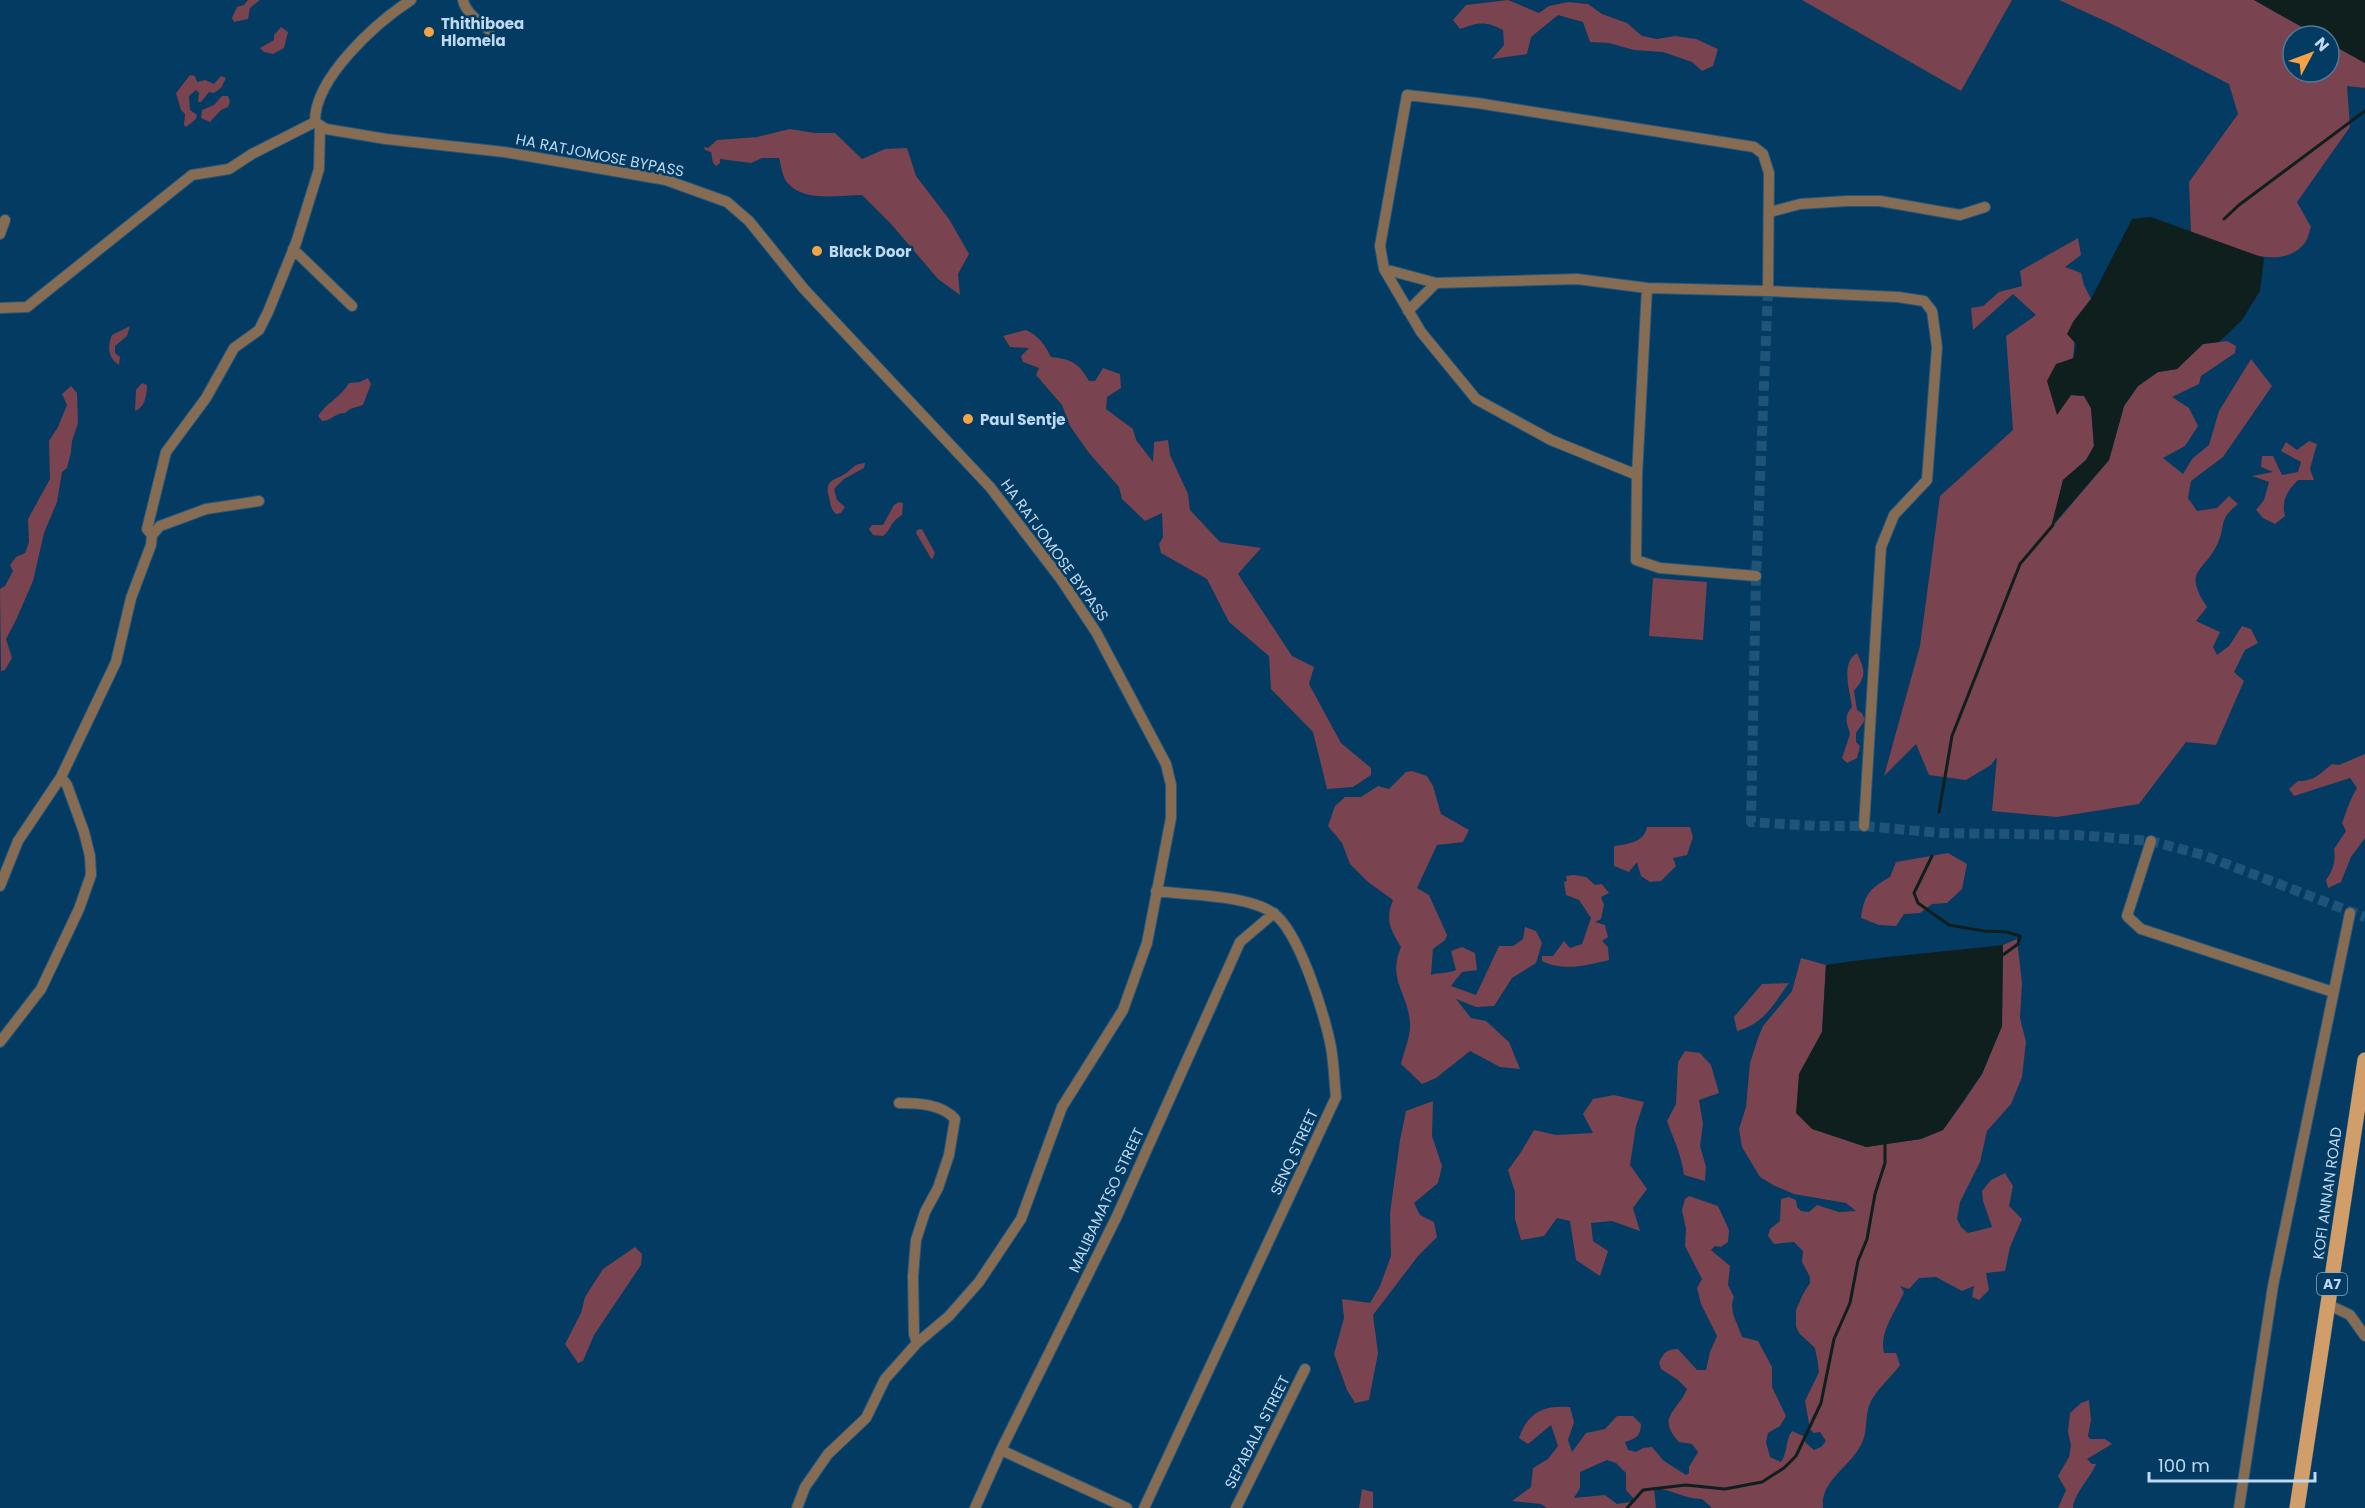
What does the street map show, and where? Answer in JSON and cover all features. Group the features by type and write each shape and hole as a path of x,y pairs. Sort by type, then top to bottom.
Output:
{"main road":[{"name":"KOFI ANNAN ROAD","path":"2297,1508 2365,1060"}],"street":[{"path":"152,535 147,529 166,452 206,398 234,348 259,330 293,249 319,170 315,114 324,91 352,50 393,12 411,0"},
{"path":"463,0 464,5 489,30"},
{"path":"1637,476 1551,440 1476,399 1421,332 1408,311 1384,268 1380,246 1407,95 1477,103 1754,147 1763,154 1769,172 1768,291"},
{"path":"0,308 27,307 192,175 229,169 252,154 317,124"},
{"name":"HA RATJOMOSE BYPASS","path":"317,124 386,139 504,152 666,180 727,202 749,220 804,289 990,487 1060,578 1096,632 1166,764 1171,785 1171,818 1147,943 1123,1010 1062,1107 1021,1219 979,1282 949,1316 917,1343 885,1379 866,1418 828,1454 805,1487 797,1508"},
{"path":"1770,212 1800,204 1847,201 1880,201 1960,215 1985,207"},
{"path":"0,234 5,220"},
{"path":"293,249 352,306"},
{"path":"1384,268 1436,283 1577,279 1647,288 1898,297 1924,301 1932,311 1937,347 1927,480 1894,515 1881,548 1864,826"},
{"path":"1408,311 1436,283"},
{"path":"1647,288 1637,476 1636,560 1660,568 1756,576"},
{"path":"0,886 18,842 61,777 116,662 131,598 151,545 152,535 160,526 206,509 259,501"},
{"path":"0,1042 41,989 79,909 91,875 90,856 84,832 67,785 61,777"},
{"path":"2151,841 2127,916 2141,928 2333,992"},
{"path":"1156,891 1256,904 1274,913"},
{"name":"MALIBAMATSO STREET","path":"975,1508 1001,1450 1117,1216 1240,942 1274,913"},
{"name":"SENQ STREET","path":"1144,1508 1336,1097 1330,1043 1315,990 1290,934 1274,913"},
{"path":"2239,1508 2273,1286 2350,913"},
{"path":"899,1102 919,1103 948,1111 955,1119 949,1155 916,1240 913,1275 914,1334 917,1343"},
{"path":"2329,1305 2350,1315 2365,1336"},
{"name":"SEPABALA STREET","path":"1236,1508 1305,1369"},
{"path":"1001,1450 1127,1508"}],"shaded area":[{"path":"248,0 260,0 250,8 248,19 234,22 232,18 237,7 244,5"},
{"path":"1508,0 1539,13 1549,6 1568,2 1588,4 1602,14 1627,23 1642,36 1657,39 1675,36 1696,39 1718,49 1713,66 1702,71 1692,62 1663,52 1634,50 1609,43 1590,42 1583,22 1558,15 1531,37 1527,54 1492,59 1504,45 1503,30 1482,24 1460,29 1453,20 1466,5"},
{"path":"1802,0 2012,0 1961,91"},
{"path":"2059,0 2254,0 2297,24 2281,24 2281,84 2341,84 2341,50 2365,63 2365,88 2347,86 2350,127 2297,202 2311,227 2304,244 2293,253 2280,257 2265,257 2233,249 2191,232 2189,182 2238,114 2229,84 2116,26"},
{"path":"2254,0 2365,0 2365,63 2341,50 2341,24 2297,24"},
{"path":"281,27 288,32 284,48 273,54 264,52 260,48 274,40 274,35"},
{"path":"190,75 195,76 197,82 205,80 214,84 221,76 226,78 221,88 214,93 209,92 201,102 198,102 199,93 196,90 189,96 190,110 197,115 196,119 186,127 184,125 185,114 181,110 176,93"},
{"path":"222,96 228,96 230,101 228,107 221,110 210,122 201,118 202,110 214,105"},
{"path":"790,129 835,133 862,159 885,149 907,148 916,176 949,219 969,254 958,274 960,295 938,279 891,224 862,195 821,196 801,192 786,181 779,158 762,158 751,163 720,159 720,163 716,166 713,163 711,152 705,150 704,147 708,148 717,140 757,137"},
{"path":"2151,217 2264,258 2260,291 2242,320 2219,342 2203,344 2177,369 2158,372 2138,386 2124,406 2109,460 2051,527 2063,480 2086,460 2094,446 2091,408 2084,396 2071,395 2057,415 2047,381 2056,364 2074,358 2076,344 2067,334 2073,322 2091,299 2132,219"},
{"path":"2078,238 2081,255 2065,267 2081,273 2091,299 2073,322 2073,358 2057,414 2071,395 2084,396 2091,408 2094,446 2086,460 2063,480 2053,526 2109,460 2124,406 2138,386 2158,372 2177,369 2203,344 2227,341 2236,346 2235,353 2201,376 2199,384 2172,397 2189,408 2198,426 2185,446 2163,458 2183,474 2192,459 2209,445 2219,411 2251,359 2272,386 2223,457 2191,481 2188,498 2197,511 2217,508 2229,496 2238,504 2227,515 2217,545 2197,573 2196,586 2207,607 2196,621 2220,632 2213,647 2217,655 2229,646 2242,626 2251,629 2258,643 2245,650 2234,672 2244,681 2216,745 2186,742 2139,804 2057,817 1992,811 1997,757 1991,765 1966,780 1929,775 1916,744 1884,776 1920,646 1940,496 2013,430 2006,336 2036,315 2013,294 1973,330 1971,308 1983,306 1999,292 2022,286 2020,271"},
{"path":"130,326 127,336 115,346 115,353 120,357 119,365 111,356 110,339 112,335"},
{"path":"1026,330 1041,341 1051,357 1074,363 1089,381 1095,381 1103,368 1120,374 1121,388 1107,397 1106,409 1133,429 1136,440 1153,462 1154,442 1168,440 1170,455 1188,494 1190,510 1220,542 1261,548 1238,574 1292,656 1314,667 1309,684 1341,743 1371,768 1371,775 1353,787 1327,789 1313,732 1271,689 1269,656 1229,622 1207,579 1161,553 1159,544 1163,537 1162,513 1145,521 1122,499 1119,487 1089,453 1070,426 1062,405 1036,375 1039,368 1023,362 1021,356 1029,348 1010,347 1003,336"},
{"path":"368,378 371,384 363,405 322,421 318,416 349,383 360,382"},
{"path":"142,383 147,385 146,397 141,407 135,411 136,390"},
{"path":"71,386 77,393 78,423 71,452 67,468 62,472 57,502 44,533 33,581 6,639 12,658 5,670 1,671 0,589 5,586 13,571 10,565 16,557 25,553 29,542 28,519 50,479 49,441 67,405 62,394"},
{"path":"2309,441 2317,444 2310,469 2314,480 2298,480 2294,484 2284,501 2285,516 2275,524 2263,518 2256,510 2264,500 2269,482 2252,476 2273,472 2261,467 2262,456 2273,456 2282,475 2298,472 2301,462 2281,451 2286,442 2297,450"},
{"path":"865,463 864,468 844,479 834,489 837,500 845,507 841,513 836,514 831,504 829,484 856,465"},
{"path":"899,502 903,503 902,515 883,536 873,535 869,529 872,525 883,525 894,505"},
{"path":"922,529 935,553 932,560 916,533 917,530"},
{"path":"1653,578 1707,582 1703,640 1649,636"},
{"path":"1857,653 1862,664 1863,677 1854,691 1857,710 1862,713 1865,720 1856,733 1856,742 1860,746 1857,758 1847,763 1842,758 1850,734 1847,717 1852,707 1847,670 1849,663"},
{"path":"2365,754 2365,838 2351,857 2341,882 2328,888 2326,880 2333,865 2334,849 2346,831 2342,823 2357,788 2350,778 2294,796 2289,789 2298,781 2316,776 2332,764 2339,765"},
{"path":"1412,771 1427,776 1433,786 1441,814 1469,830 1463,842 1437,845 1417,888 1429,895 1447,935 1445,940 1433,949 1431,975 1456,970 1451,951 1462,947 1475,953 1477,970 1462,972 1451,986 1476,995 1499,946 1513,946 1523,939 1525,927 1536,931 1542,943 1536,963 1512,978 1494,1006 1476,1007 1456,999 1471,1018 1486,1021 1509,1042 1520,1069 1500,1067 1470,1051 1436,1078 1422,1084 1401,1064 1410,1023 1397,977 1397,958 1401,947 1389,919 1393,900 1368,882 1350,864 1342,843 1328,826 1335,806 1345,797 1361,797 1378,786 1389,789 1406,772"},
{"path":"1647,827 1690,827 1693,837 1687,855 1673,858 1676,866 1661,881 1650,882 1641,876 1637,862 1629,872 1614,866 1614,846 1639,840"},
{"path":"1948,853 1967,864 1962,889 1947,903 1932,904 1920,913 1904,914 1896,926 1879,925 1861,918 1869,893 1890,877 1896,862"},
{"path":"1566,876 1586,877 1595,885 1602,884 1609,893 1601,897 1604,905 1601,919 1595,922 1605,925 1608,937 1602,941 1608,947 1609,960 1576,966 1558,966 1542,961 1542,956 1553,956 1564,941 1570,948 1582,944 1591,918 1579,900 1566,895 1564,882 1567,881"},
{"path":"2017,939 2022,983 2020,1018 2026,1042 2022,1077 2011,1104 1987,1131 1980,1162 1960,1202 1957,1219 1968,1233 1992,1227 1982,1191 1991,1180 2005,1173 2013,1186 2009,1206 2022,1219 2010,1247 2005,1271 1986,1273 1989,1290 1979,1300 1972,1297 1974,1286 1962,1291 1936,1277 1919,1278 1909,1289 1900,1286 1904,1292 1886,1329 1883,1345 1884,1353 1896,1353 1900,1365 1871,1400 1861,1444 1830,1484 1823,1499 1823,1508 1712,1508 1702,1499 1654,1488 1656,1508 1547,1508 1541,1504 1512,1501 1531,1487 1533,1468 1548,1459 1558,1446 1551,1425 1528,1444 1519,1438 1532,1416 1552,1407 1570,1407 1574,1422 1568,1440 1572,1452 1586,1433 1605,1429 1617,1416 1633,1416 1641,1424 1641,1428 1637,1436 1625,1442 1628,1450 1636,1452 1652,1447 1664,1461 1686,1475 1689,1473 1689,1467 1698,1452 1692,1444 1679,1442 1669,1426 1671,1415 1687,1389 1661,1369 1659,1363 1666,1352 1678,1349 1697,1370 1706,1370 1717,1336 1701,1304 1697,1288 1702,1279 1685,1246 1686,1229 1682,1210 1685,1199 1689,1196 1718,1206 1729,1230 1728,1242 1721,1247 1715,1246 1711,1250 1730,1266 1728,1285 1734,1297 1733,1312 1742,1337 1758,1341 1772,1367 1772,1387 1786,1416 1780,1426 1768,1433 1766,1442 1770,1457 1781,1462 1792,1431 1803,1436 1806,1443 1814,1450 1821,1447 1826,1441 1820,1432 1814,1433 1810,1429 1805,1401 1819,1372 1815,1348 1799,1333 1796,1326 1796,1310 1810,1283 1810,1277 1802,1262 1803,1251 1794,1242 1774,1244 1768,1236 1770,1229 1780,1221 1781,1199 1789,1197 1796,1200 1797,1207 1801,1211 1809,1212 1817,1205 1839,1212 1856,1211 1846,1203 1794,1194 1775,1186 1760,1177 1742,1147 1739,1129 1746,1107 1750,1063 1758,1038 1763,1026 1792,991 1801,958 1826,965 1822,1032 1799,1074 1866,1147 1921,1139 1943,1130 1982,1074 2002,1026 2003,945","holes":["1607,1460 1616,1463 1626,1473 1626,1490 1636,1501 1617,1504 1605,1495 1574,1498 1580,1488 1580,1472"]},
{"path":"2003,945 2002,1026 1982,1074 1943,1130 1921,1139 1866,1147 1812,1129 1796,1113 1799,1074 1822,1032 1826,965"},
{"path":"1789,983 1762,1018 1747,1028 1737,1031 1734,1017 1762,984"},
{"path":"1685,1051 1700,1053 1711,1065 1719,1093 1699,1100 1703,1124 1700,1146 1706,1167 1705,1181 1684,1175 1667,1121 1676,1104 1678,1062"},
{"path":"1614,1095 1644,1102 1636,1126 1630,1165 1647,1189 1633,1208 1640,1231 1612,1221 1591,1223 1593,1241 1608,1251 1600,1276 1576,1260 1570,1221 1557,1218 1544,1236 1521,1240 1515,1219 1515,1192 1508,1170 1534,1130 1556,1135 1593,1133 1583,1114 1593,1099"},
{"path":"1433,1101 1432,1136 1442,1166 1438,1183 1414,1203 1420,1215 1434,1222 1437,1237 1418,1256 1373,1315 1378,1353 1369,1400 1355,1403 1347,1390 1334,1354 1344,1318 1342,1299 1370,1303 1380,1286 1391,1256 1390,1213 1406,1111"},
{"path":"635,1247 642,1254 641,1265 594,1335 583,1361 578,1363 565,1344 581,1313 585,1297 603,1269"},
{"path":"2089,1400 2091,1420 2088,1436 2090,1439 2105,1439 2112,1444 2087,1459 2092,1464 2096,1464 2076,1497 2073,1508 2058,1508 2066,1490 2058,1476 2069,1457 2070,1413 2081,1403"},
{"path":"1362,1489 1373,1492 1373,1508 1359,1508"}],"waterway":[{"path":"2224,219 2239,205 2365,111"},
{"path":"1939,812 1952,736 2020,564 2053,525"},
{"path":"1932,856 1914,893 1918,903 1949,925 2007,932 2020,936 2018,944 2000,957"},
{"path":"1627,1508 1643,1490 1686,1485 1725,1489 1762,1482 1784,1468 1796,1456 1821,1403 1834,1339 1850,1303 1858,1261 1867,1239 1875,1194 1885,1163 1885,1141"}],"tunnel":[{"path":"1768,291 1756,576 1751,822 1864,826 1941,833 2076,835 2151,841 2203,855 2365,917"}],"place":[{"name":"Thithiboea Hlomela","path":"429,32"},
{"name":"Black Door","path":"817,251"},
{"name":"Paul Sentje","path":"968,419"}]}
